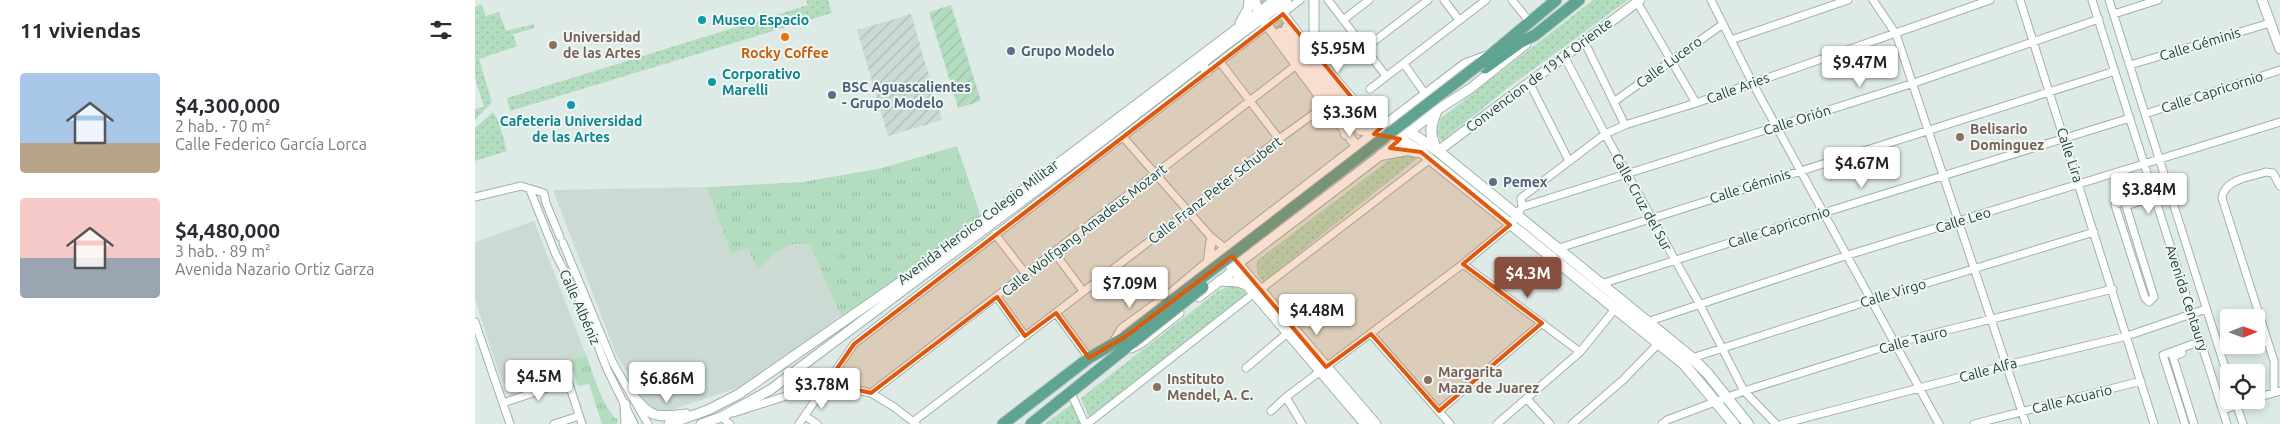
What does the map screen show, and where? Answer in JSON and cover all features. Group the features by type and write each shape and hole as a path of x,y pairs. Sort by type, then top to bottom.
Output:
{"main road":[{"path":"1031,424 1071,393 1117,349 1485,62 1529,21 1556,0"},
{"path":"1485,62 1535,35 1579,0"},
{"path":"1734,424 1684,364 1615,309 1516,216 1421,152 1400,139 1378,130 1372,122 1359,117 1283,30 1347,116 1361,130 1378,130 1409,132 1438,151 1692,358 1748,424"},
{"path":"1437,110 1430,131 1438,151"},
{"path":"1346,134 1347,116"},
{"path":"1381,155 1407,150 1421,152"},
{"path":"1003,424 1089,358 1117,349"}],"street":[{"path":"1239,26 1248,9 1249,0"},
{"path":"1255,0 1262,18 1295,66 1357,147"},
{"path":"1300,0 1280,4 1314,54 1372,122"},
{"path":"1314,0 1314,54"},
{"path":"1328,0 1386,76"},
{"path":"1343,20 1369,0"},
{"path":"1364,49 1428,0"},
{"path":"1444,0 1459,20"},
{"path":"1370,89 1486,0"},
{"path":"1512,0 1529,21"},
{"path":"1711,0 1752,82 1939,424"},
{"path":"1731,40 1849,0"},
{"path":"1873,0 1896,34 1914,83 2026,424"},
{"name":"Calle Aries","path":"1516,216 1521,198 1605,134 1625,125 1696,103 1990,0"},
{"name":"Calle Lira","path":"2021,0 2154,424"},
{"name":"Avenida Centaury","path":"2093,0 2227,424"},
{"name":"Avenida Centaury","path":"2109,0 2224,364"},
{"path":"2114,14 2158,0"},
{"path":"2262,0 2280,49"},
{"path":"1638,1 1696,103"},
{"name":"Convencion de 1914 Oriente","path":"1438,151 1638,1"},
{"name":"Avenida Heroico Colegio Militar","path":"701,424 721,418 770,390 1102,141 1280,4"},
{"name":"Avenida Heroico Colegio Militar","path":"669,424 702,412 739,394 912,274 1239,26 1262,18"},
{"name":"Avenida Heroico Colegio Militar","path":"799,424 853,344 1220,62 1236,48 1262,18"},
{"name":"Calle Orión","path":"1516,216 1628,174 1914,83 2099,19"},
{"name":"Calle Géminis","path":"2130,65 2270,23"},
{"name":"Calle Lucero","path":"1615,101 1723,24"},
{"path":"1485,62 1465,64 1169,295 1122,329 1117,349 1141,343 1437,110 1471,88 1535,35"},
{"path":"1231,41 1236,48"},
{"path":"1584,41 1615,101 1625,125"},
{"name":"Calle Cruz del Sur","path":"1564,56 1674,261 1699,303 1744,391 1776,424"},
{"path":"1220,62 1279,139"},
{"path":"1201,64 1207,72"},
{"path":"1404,64 1426,94"},
{"name":"Calle Wolfgang Amadeus Mozart","path":"871,393 1295,66"},
{"name":"Calle Capricornio","path":"2145,114 2280,70"},
{"name":"Calle Géminis","path":"1556,248 2115,71"},
{"path":"1529,82 1569,161"},
{"name":"Calle Franz Peter Schubert","path":"915,423 1279,139 1326,105"},
{"name":"Calle Capricornio","path":"1601,284 2130,118"},
{"name":"Calle Leo","path":"1647,322 1699,303 1848,255 2280,122"},
{"path":"1123,137 1291,330 1365,424"},
{"path":"1071,393 1086,424 1430,159"},
{"path":"2265,395 2277,391 2278,362 2222,198 2223,190 2227,185 2266,172 2273,173 2280,186"},
{"path":"475,197 511,187 521,186 530,190"},
{"name":"Calle Albéniz","path":"530,190 544,192 548,208 613,363 648,424"},
{"name":"Calle Albéniz","path":"530,190 556,256 582,305 607,369 634,424"},
{"path":"2154,194 2126,206 2154,297 2149,302 2145,298 2115,205 2154,194"},
{"path":"539,212 548,208"},
{"path":"1271,412 1286,397 1463,264 1516,216"},
{"name":"Calle Virgo","path":"1692,358 1722,347 2094,232"},
{"path":"995,234 1026,274"},
{"path":"1208,263 1210,238"},
{"path":"556,256 566,251"},
{"path":"1054,252 1083,291"},
{"path":"1463,264 1580,352"},
{"path":"1237,267 1246,285"},
{"path":"1219,280 1239,282 1257,292"},
{"name":"Calle Tauro","path":"1662,424 1667,420 1744,391 1903,341 2113,289"},
{"path":"997,297 1025,336"},
{"path":"1497,424 1580,352 1615,309"},
{"name":"Calle Alfa","path":"1783,424 2007,365 2127,336 2207,309"},
{"path":"1056,313 1089,358"},
{"path":"475,322 479,344 510,424"},
{"path":"1439,411 1541,323"},
{"path":"1246,368 1291,330"},
{"path":"1371,334 1450,424"},
{"path":"1572,424 1623,380 1659,343"},
{"path":"2185,424 2163,356 2201,344"},
{"path":"2194,424 2173,356 2201,344"},
{"path":"1324,370 1376,424"},
{"path":"503,403 568,381 582,424"},
{"name":"Calle Acuario","path":"1975,424 2141,381"},
{"path":"721,418 827,383 871,393 915,423"},
{"path":"632,394 642,408 653,415 673,416 702,412"},
{"path":"1286,397 1302,424"},
{"path":"1527,399 1550,424"},
{"path":"625,404 626,424"},
{"path":"2238,409 2243,424"},
{"path":"554,424 579,416"},
{"path":"805,416 817,424"},
{"path":"721,418 730,424"}],"highlighted area":[{"path":"1283,14 1372,122 1382,127 1374,134 1400,139 1390,148 1421,152 1510,225 1463,264 1542,323 1439,411 1371,334 1326,367 1232,256 1125,337 1089,358 1056,313 1025,336 997,297 871,393 827,383 854,344"}],"shaded area":[{"path":"911,14 942,120 888,136 857,30"},
{"path":"707,187 731,254 748,248 757,269 785,247 799,244 810,246 841,316 740,387 662,413 649,409 616,354 553,190"},
{"path":"534,221 586,355 502,383 475,299 475,242"}],"green space":[{"path":"806,0 828,0 832,13 510,111 507,98 808,5"},
{"path":"1593,0 1628,0 1509,87 1442,141 1436,133 1440,119"},
{"path":"481,4 486,16 499,12 506,31 534,24 534,28 513,34 517,46 479,59 492,102 475,120 475,109 484,107 475,78 475,7"},
{"path":"951,5 981,101 958,108 929,12"},
{"path":"493,112 499,122 507,151 475,161 475,128"},
{"path":"957,146 981,217 896,281 841,316 810,246 795,244 788,246 757,270 748,248 731,254 707,187 803,182 882,168"},
{"path":"1407,154 1419,157 1263,282 1258,275 1256,265 1258,260 1393,157"},
{"path":"1230,286 1240,286 1247,295 1089,417 1081,398 1218,291"},
{"path":"586,355 603,400 618,420 617,424 602,424 589,384 578,386 569,360"},
{"path":"1072,404 1080,424 1045,424"}],"tunnel":[{"path":"1262,0 1265,10 1280,33"},
{"path":"1273,9 1287,28"}],"place":[{"name":"Museo Espacio","path":"702,20"},
{"name":"Rocky Coffee","path":"785,37"},
{"name":"Universidad de las Artes","path":"553,45"},
{"name":"Grupo Modelo","path":"1011,51"},
{"name":"Corporativo Marelli","path":"712,82"},
{"name":"BSC Aguascalientes - Grupo Modelo","path":"832,95"},
{"name":"Cafeteria Universidad de las Artes","path":"571,105"},
{"name":"Belisario Dominguez","path":"1960,137"},
{"name":"Pemex","path":"1493,182"},
{"name":"Margarita Maza de Juarez","path":"1428,380"},
{"name":"Instituto Mendel, A. C.","path":"1157,387"}]}
